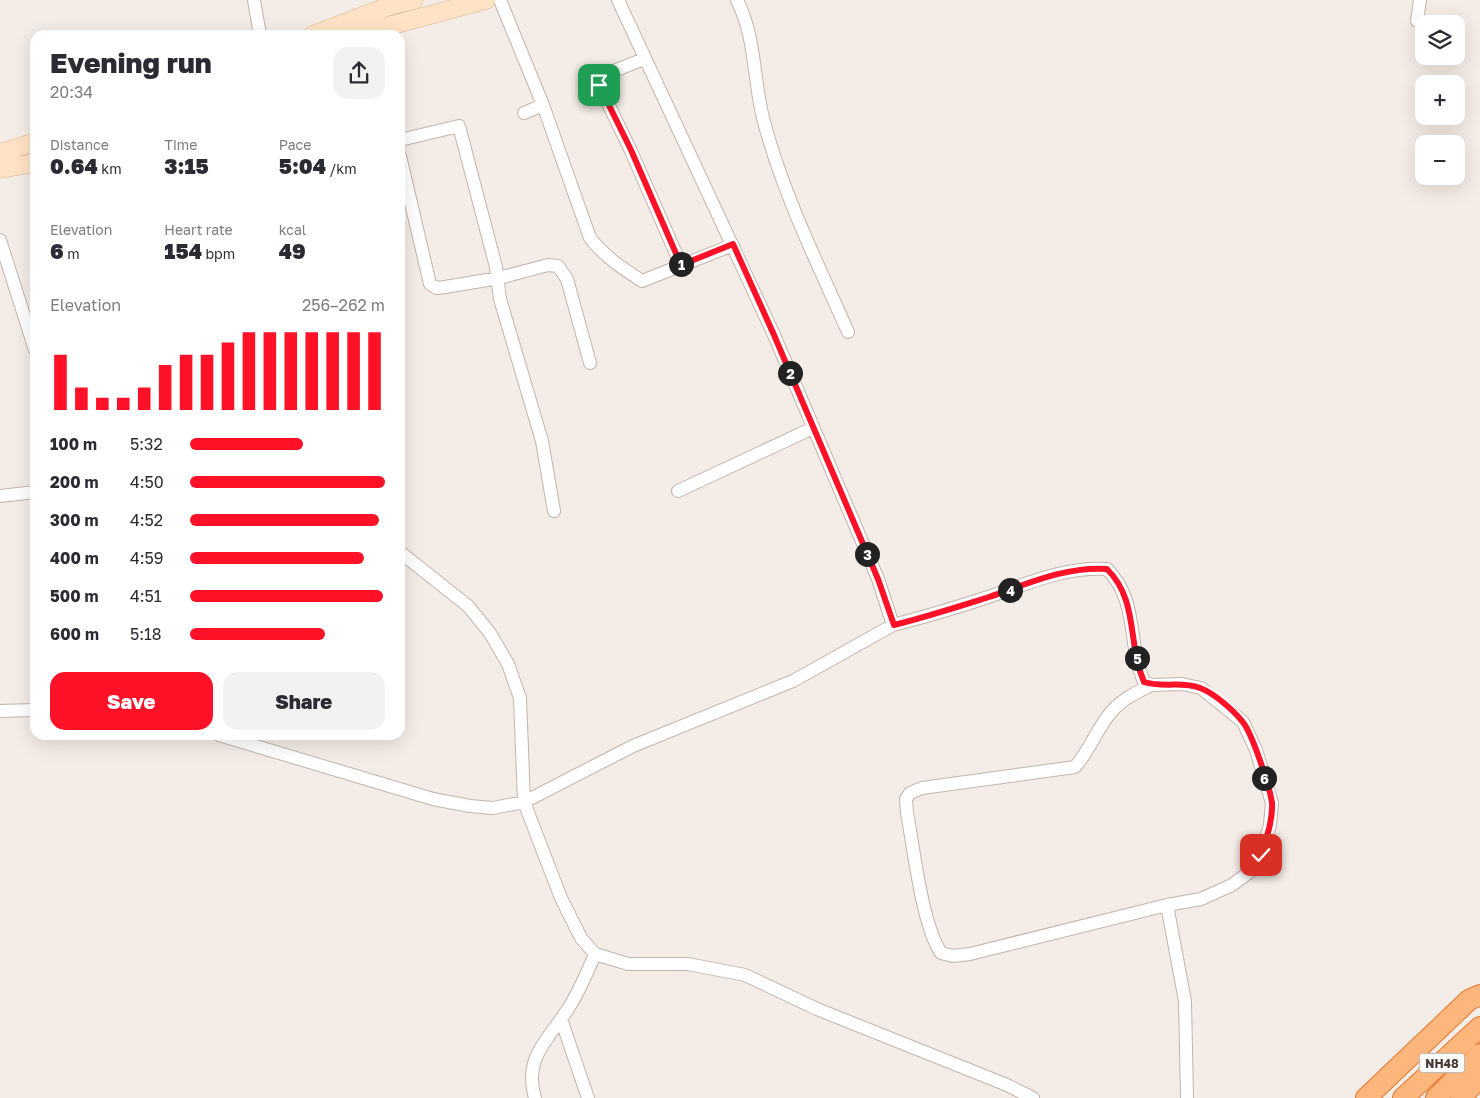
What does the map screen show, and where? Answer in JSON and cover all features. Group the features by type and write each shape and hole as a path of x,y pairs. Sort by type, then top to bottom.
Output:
{"highway":[{"path":"1366,1098 1469,1000 1480,995"},
{"name":"NH48","path":"1403,1098 1480,1027"},
{"name":"NH48","path":"1436,1098 1480,1054"},
{"path":"1461,1098 1480,1077"}],"main road":[{"path":"325,30 388,3 414,0"},
{"path":"376,30 486,0"},
{"path":"0,153 30,144"},
{"path":"0,169 30,164"}],"street":[{"path":"254,0 259,30"},
{"path":"500,0 543,105 590,238 599,249 610,260 642,280 733,244"},
{"path":"618,0 644,59 733,244 878,579 894,625"},
{"path":"737,0 753,45 762,116 784,188 848,332"},
{"path":"1418,15 1420,0"},
{"path":"388,3 397,25"},
{"path":"644,59 601,76 599,85 631,150 681,265"},
{"path":"524,113 543,105"},
{"path":"405,139 459,126 499,278 500,299 542,441 554,511"},
{"path":"0,148 0,153"},
{"path":"405,177 430,284 437,288 499,278 548,265 558,266 567,279 590,363"},
{"path":"0,240 30,334"},
{"path":"678,491 813,428"},
{"path":"0,496 30,493"},
{"path":"405,556 468,606 490,633 508,664 520,698 524,802 561,898 581,938 595,954 628,964 688,964 745,975 817,1009 1007,1085 1033,1098"},
{"path":"235,740 433,799 493,808 524,802 633,746 794,681 894,625 943,612 1054,575 1089,568 1107,569 1120,581 1128,607 1139,670 1144,682 1151,685 1182,684 1201,688 1243,722 1256,750 1272,803 1270,825 1261,855 1251,871 1232,886 1201,899 1167,905 970,954 954,956 941,953 933,942 907,813 906,799 910,793 922,788 1075,767 1085,756 1112,711 1125,700 1151,685"},
{"path":"0,711 30,710"},
{"path":"1167,905 1184,1001 1187,1098"},
{"path":"535,1098 530,1074 536,1054 561,1019 582,983 595,954"},
{"path":"561,1019 588,1098"}],"route":[{"path":"599,85 631,150 681,265 733,244 878,579 894,625 943,612 1054,575 1089,568 1107,569 1120,581 1128,607 1139,670 1144,682 1151,685 1168,683 1201,688 1243,722 1256,750 1272,803 1270,825 1261,855"}]}
